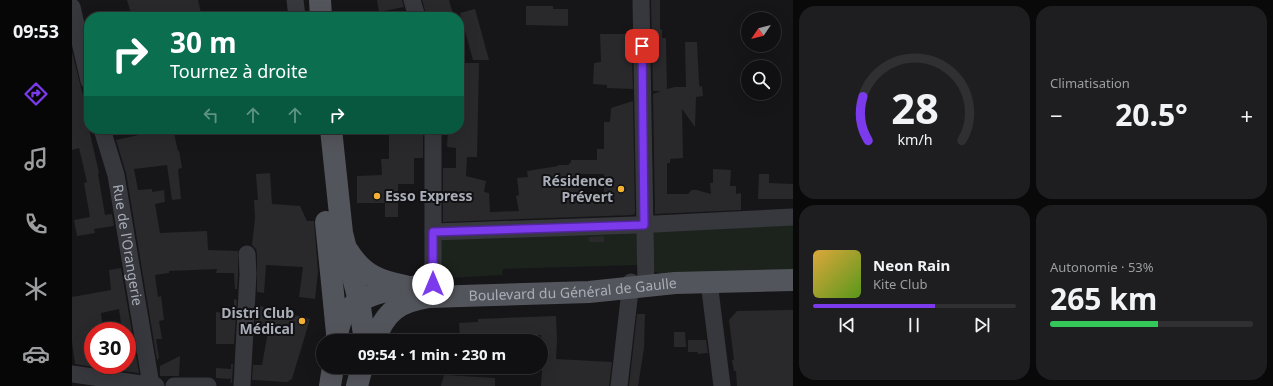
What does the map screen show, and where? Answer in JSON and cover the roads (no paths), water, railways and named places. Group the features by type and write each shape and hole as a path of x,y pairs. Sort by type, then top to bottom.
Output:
{"main road":[{"path":"308,0 309,12"},
{"path":"320,0 321,12"},
{"path":"318,134 333,281 337,334"},
{"path":"331,134 344,246 359,301 364,334"},
{"path":"344,246 356,263 370,275 384,281 426,289"},
{"name":"Boulevard du Général de Gaulle","path":"377,334 382,323 392,310 412,300 426,289 589,292 638,285 793,280"},
{"path":"338,334 340,323 343,317 359,301 380,294 426,289"},
{"path":"330,386 332,374"}],"street":[{"path":"295,0 296,12"},
{"path":"412,0 416,12"},
{"path":"619,386 638,285 644,225 641,0"},
{"path":"72,6 84,59"},
{"name":"Rue de l'Orangerie","path":"104,134 116,175 154,386"},
{"path":"426,289 433,232 433,134"},
{"path":"433,232 644,225 793,217"},
{"path":"242,386 247,289 247,254"},
{"path":"709,282 722,386"},
{"path":"72,372 112,383 154,386"},
{"path":"174,386 208,386"}],"place":[{"name":"Résidence Prévert","path":"621,189"},
{"name":"Esso Express","path":"377,196"},
{"name":"Distri Club Médical","path":"302,321"}]}
